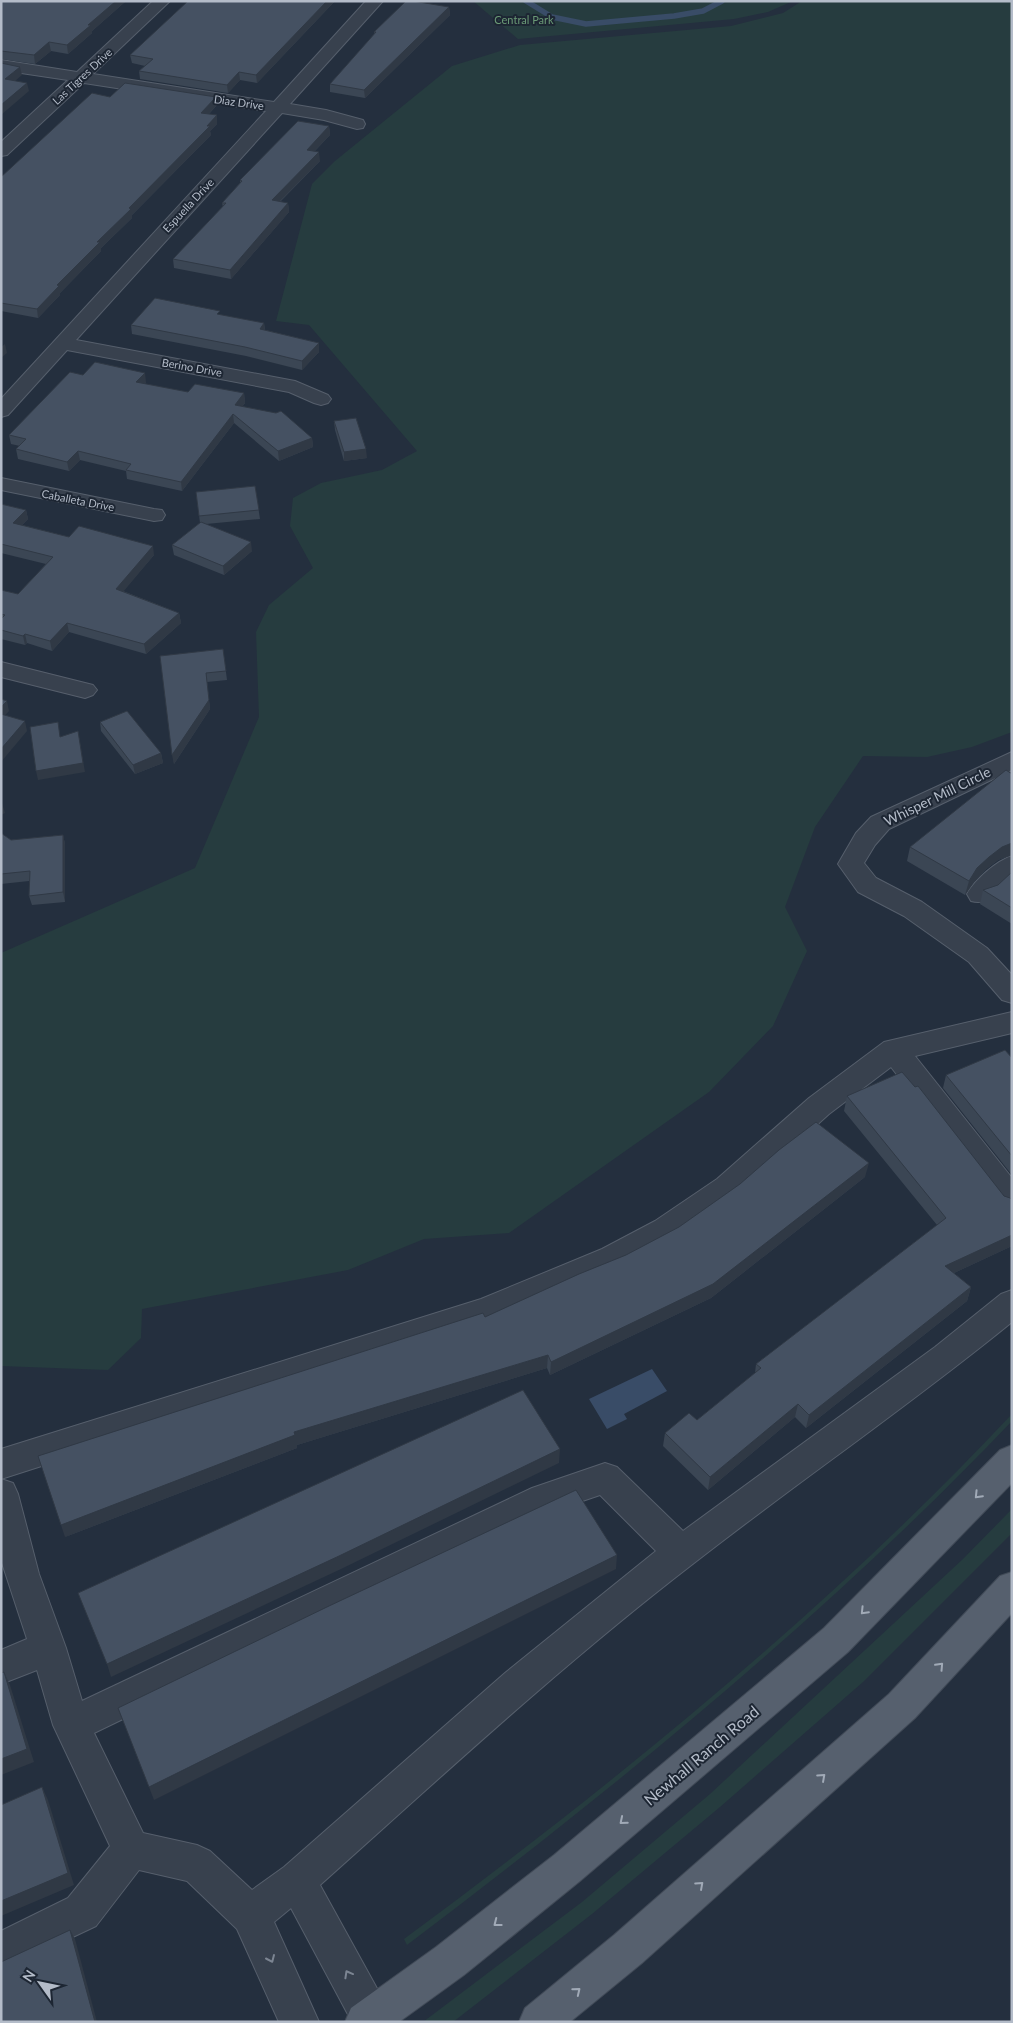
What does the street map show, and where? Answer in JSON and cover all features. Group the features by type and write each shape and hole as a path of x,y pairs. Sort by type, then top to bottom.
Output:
{"main road":[{"name":"Newhall Ranch Road","path":"368,2019 450,1961 567,1868 836,1640 1012,1460"},
{"path":"539,2022 628,1949 902,1706 1012,1588"}],"street":[{"name":"Las Tigres Drive","path":"1,151 162,1"},
{"name":"Espuella Drive","path":"1,411 375,1"},
{"name":"Diaz Drive","path":"1,65 326,115 357,124"},
{"name":"Berino Drive","path":"61,343 296,386 321,398"},
{"name":"Caballeta Drive","path":"1,484 154,515"},
{"path":"1,669 84,690"},
{"name":"Whisper Mill Circle","path":"1012,760 880,823 865,839 851,864 867,885 913,909 978,955 1012,993"},
{"path":"980,894 1012,865"},
{"path":"1,1464 487,1310 613,1258 666,1230 727,1188 820,1106 894,1050 1012,1022"},
{"path":"894,1050 1012,1200"},
{"path":"251,1915 297,1880 518,1685 681,1552 946,1357 1012,1303"},
{"path":"71,1724 544,1498 604,1478 681,1552"},
{"path":"1,1494 22,1574 48,1648 71,1724 132,1849"},
{"path":"1,1667 48,1648"},
{"path":"132,1849 197,1864 251,1915 299,2022"},
{"path":"1,1952 82,1912 132,1849"},
{"path":"297,1880 368,2019"}],"green space":[{"name":"Central Park","path":"473,1 793,1 768,12 734,19 518,39"},
{"path":"802,1 1012,1 1012,732 972,747 927,757 863,756 815,827 785,907 807,951 773,1026 709,1092 509,1233 424,1239 348,1270 142,1309 141,1338 108,1370 1,1366 1,953 195,868 259,717 256,632 269,605 313,568 290,526 293,498 321,483 382,470 417,451 309,325 276,321 312,184 335,161 452,66 520,45 731,26 783,13"},
{"path":"1012,1414 1012,1421 942,1493 795,1630 643,1760 407,1945 404,1939 564,1817 720,1690 870,1556"},
{"path":"1012,1509 1012,1533 863,1682 720,1807 592,1914 453,2022 423,2022 582,1902 710,1794 963,1559"}],"water":[{"path":"652,1369 667,1391 624,1414 627,1419 607,1429 589,1399"}],"building":[{"path":"1,1 116,1 67,45 49,42 34,55 1,51"},
{"path":"188,1 327,1 256,75 239,72 227,85 139,71 153,59 130,55"},
{"path":"406,1 449,7 364,90 330,84 376,32 374,32"},
{"path":"1,63 20,67 5,79 27,83 1,105"},
{"path":"125,83 216,97 201,113 217,115 207,126 210,126 129,208 131,209 97,242 100,242 57,285 59,286 37,309 1,303 1,177 92,93 110,97"},
{"path":"298,121 329,126 307,150 319,152 272,200 288,203 230,270 173,259 226,203 222,203 242,181 240,180"},
{"path":"155,298 220,311 217,314 264,323 260,329 319,343 302,361 245,347 131,325"},
{"path":"95,362 145,373 136,382 188,392 195,384 244,393 235,405 276,413 281,411 312,438 278,451 233,414 181,482 126,470 131,464 78,451 67,462 16,449 26,439 9,435 70,372 83,375"},
{"path":"356,418 366,449 344,452 334,421"},
{"path":"255,486 259,510 199,516 196,492"},
{"path":"1,504 26,510 13,523 69,537 79,526 153,546 116,589 179,613 144,644 67,623 50,641 1,630 1,619 5,615 1,614 1,590 18,594 53,557 1,544"},
{"path":"201,522 251,542 223,566 172,545"},
{"path":"223,649 226,671 206,673 209,700 172,755 160,656"},
{"path":"1,699 7,701 1,707"},
{"path":"127,711 161,753 133,765 100,722"},
{"path":"1,714 25,721 1,749"},
{"path":"58,722 60,737 78,731 83,763 36,771 30,727"},
{"path":"1006,770 1012,774 1012,843 1002,847 989,857 977,868 969,881 910,847"},
{"path":"1,833 11,840 63,835 63,892 29,896 30,871 1,874"},
{"path":"1012,872 1012,908 983,890 998,885"},
{"path":"1005,1050 1012,1058 1012,1156 946,1075"},
{"path":"902,1072 915,1087 918,1086 1004,1196 1012,1200 1012,1235 945,1266 971,1287 809,1415 798,1404 710,1477 665,1433 689,1413 697,1420 761,1368 756,1364 946,1218 847,1096"},
{"path":"816,1122 869,1163 713,1284 551,1362 548,1355 294,1432 295,1435 61,1525 38,1456 483,1313 485,1317 579,1274 626,1255 679,1227 740,1184 779,1150"},
{"path":"523,1390 560,1449 339,1556 107,1664 78,1593"},
{"path":"576,1490 617,1555 149,1787 118,1708"},
{"path":"4,1672 27,1749 1,1759 1,1673"},
{"path":"42,1787 68,1873 1,1901 1,1805"},
{"path":"70,1930 95,2022 1,2022 1,1962"}],"waterway":[{"path":"526,1 552,17 586,24 674,16 703,11 722,1"}]}
